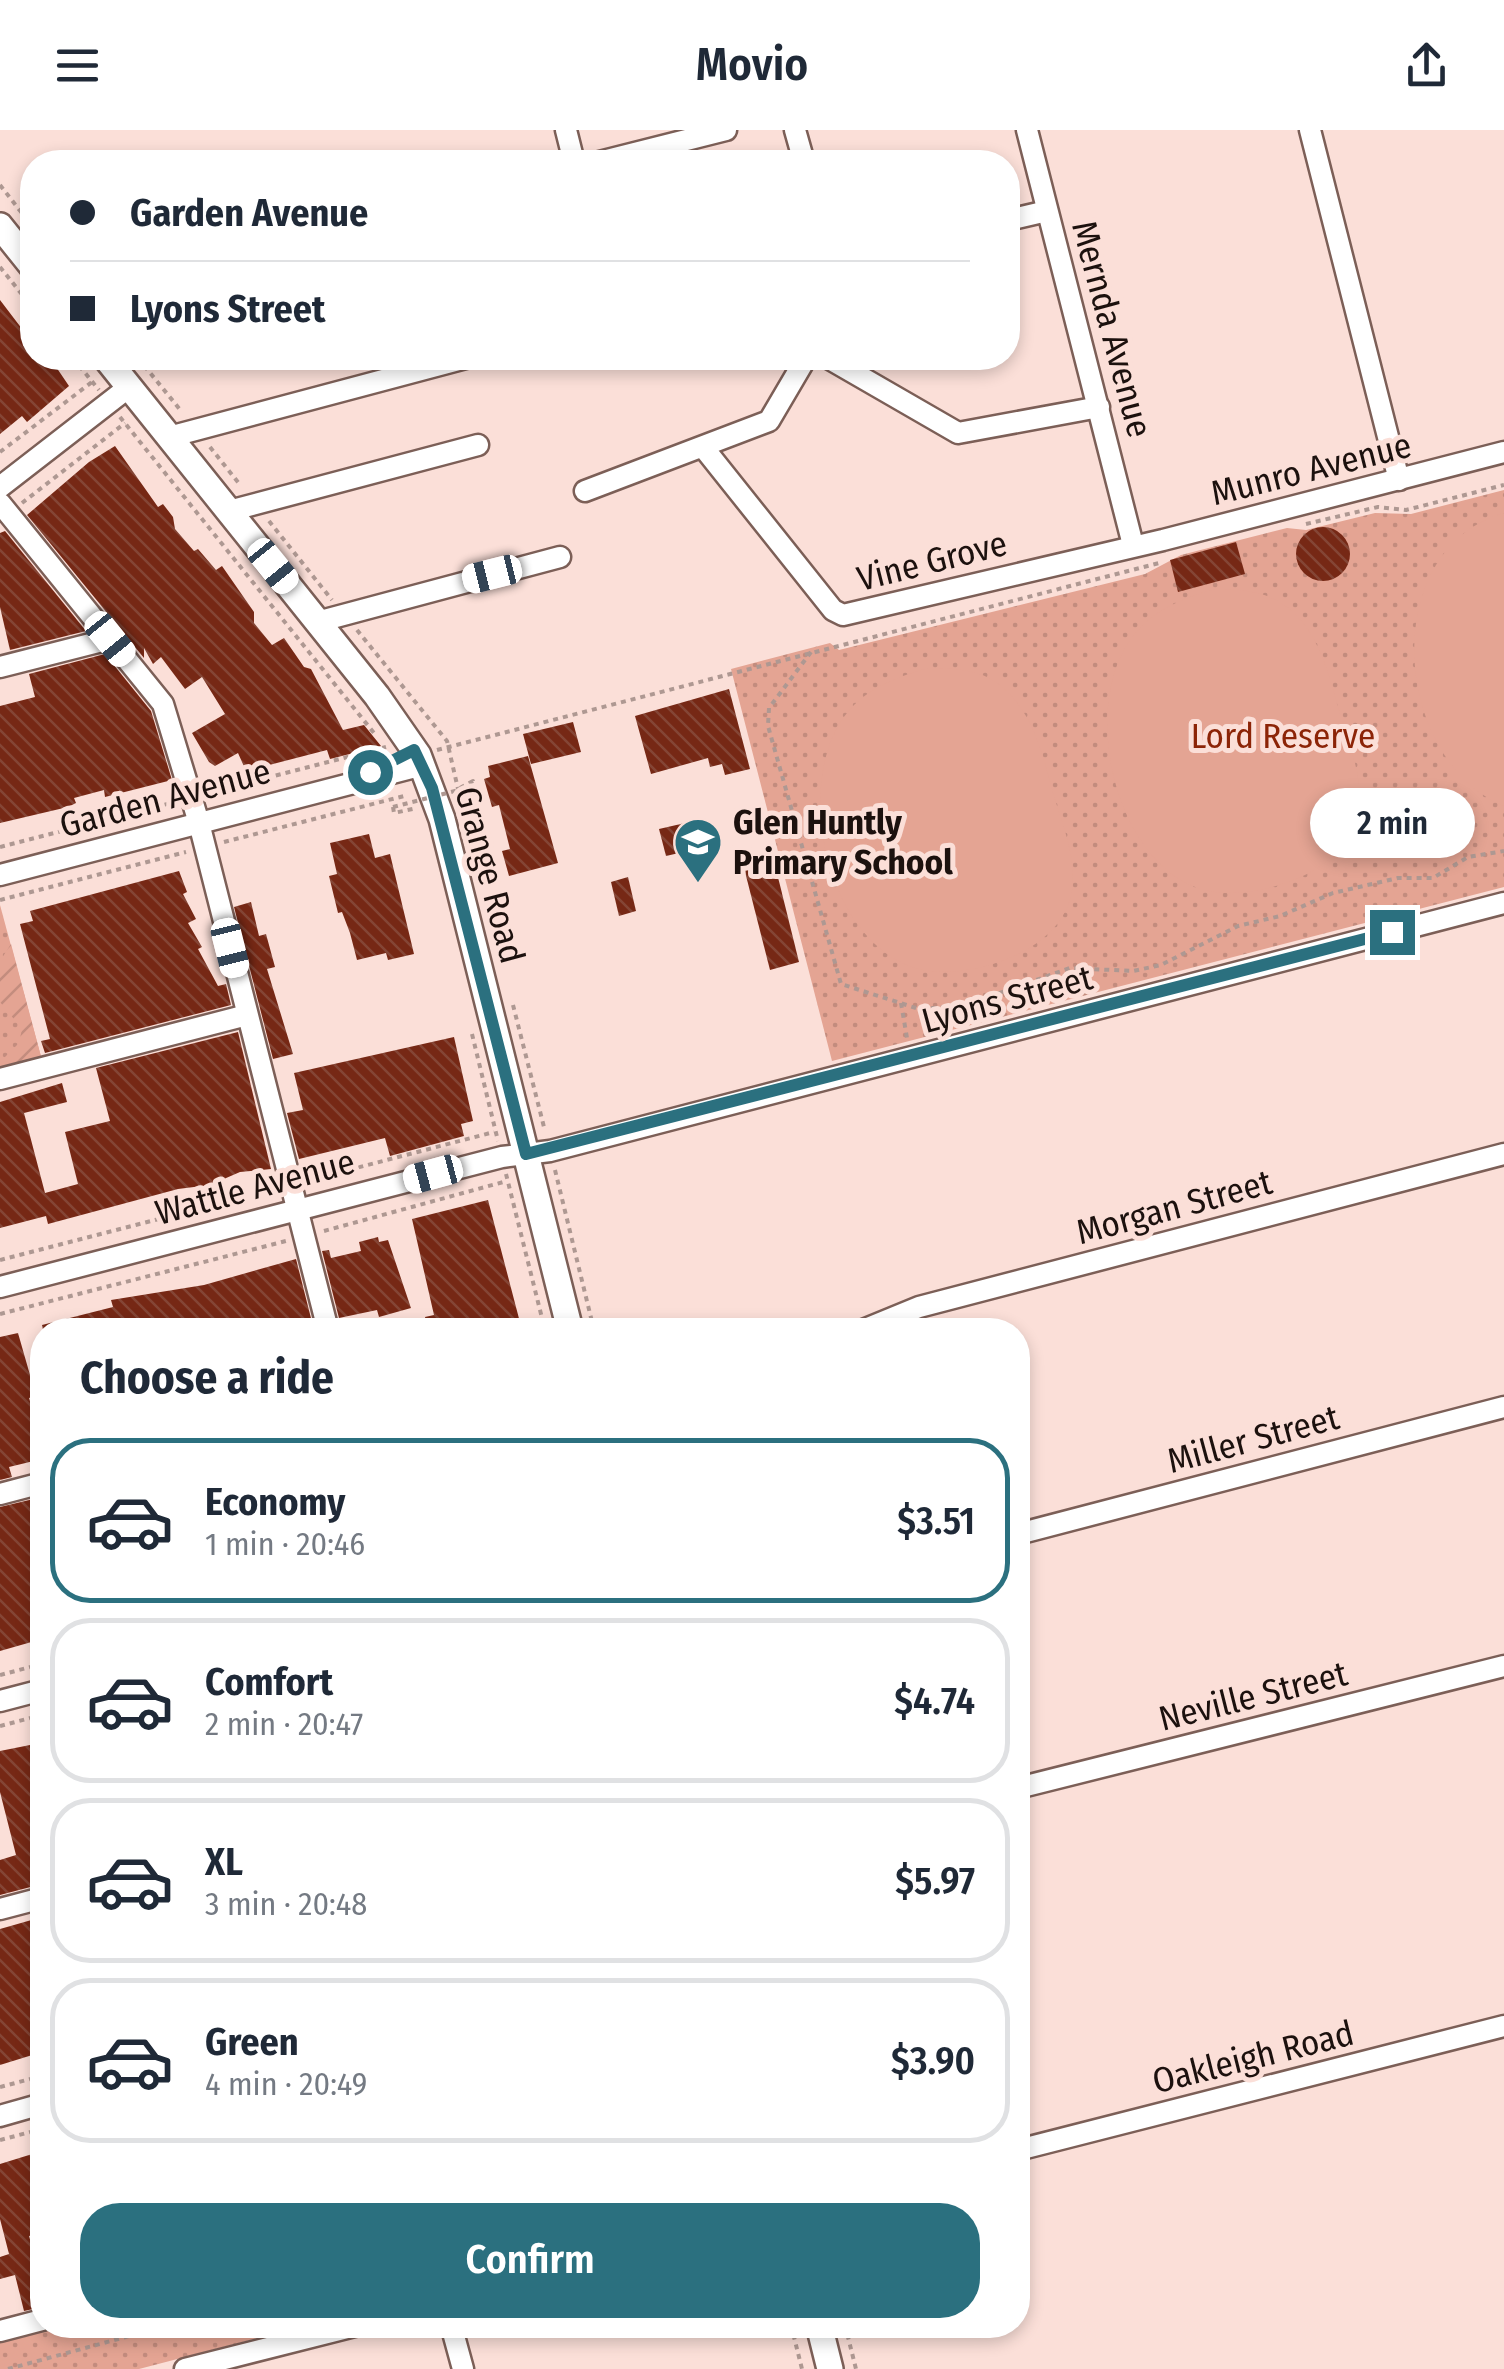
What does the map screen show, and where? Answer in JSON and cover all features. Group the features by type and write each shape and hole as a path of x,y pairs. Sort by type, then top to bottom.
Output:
{"main road":[{"path":"0,226 20,251"},
{"name":"Grange Road","path":"110,370 119,395 169,437 317,622 409,761 442,819 514,1155 566,1318"},
{"path":"822,2338 830,2369"}],"street":[{"path":"647,150 726,130"},
{"name":"Mernda Avenue","path":"1028,130 1133,545"},
{"path":"1310,130 1399,480"},
{"path":"1020,217 1047,211"},
{"path":"169,437 421,370"},
{"path":"585,491 769,420 799,370"},
{"path":"848,370 949,429 967,434 1099,407"},
{"path":"0,486 119,395"},
{"path":"229,511 478,445"},
{"name":"Vine Grove","path":"703,447 832,610 843,616 1133,545"},
{"name":"Munro Avenue","path":"1133,545 1504,452"},
{"path":"4,509 164,704 325,1318"},
{"path":"317,622 560,557"},
{"path":"0,667 110,639"},
{"name":"Garden Avenue","path":"0,875 347,784 409,761"},
{"name":"Lyons Street","path":"514,1155 1504,903"},
{"path":"0,1080 247,1015"},
{"name":"Morgan Street","path":"892,1318 919,1307 1504,1154"},
{"name":"Wattle Avenue","path":"0,1286 514,1155"},
{"name":"Miller Street","path":"1030,1531 1504,1407"},
{"path":"0,1494 30,1486"},
{"name":"Neville Street","path":"1030,1785 1504,1666"},
{"path":"0,1701 30,1693"},
{"path":"0,1909 30,1901"},
{"name":"Oakleigh Road","path":"1030,2147 1504,2026"},
{"path":"0,2116 30,2107"},
{"path":"0,2331 30,2323"},
{"path":"185,2369 308,2338"},
{"path":"454,2338 462,2369"}],"path":[{"path":"0,185 20,211"},
{"path":"0,267 20,293"},
{"path":"82,370 92,382 119,395 125,424 409,761"},
{"path":"0,452 92,382"},
{"path":"4,509 125,424"},
{"path":"1300,524 1314,525 1378,508 1406,510 1504,485"},
{"path":"409,761 812,652 1138,571 1170,557"},
{"path":"812,652 768,708 768,726 841,984 919,1009 946,1010 996,997 1070,968 1133,971 1162,966 1238,926 1280,916 1333,893 1398,878 1433,878 1468,858 1504,851"},
{"path":"409,761 402,785 409,783 416,808 394,813 393,806 474,786 473,781 459,785 460,802"},
{"path":"901,1003 906,1045"},
{"path":"470,1029 496,1132 514,1155 508,1182 541,1318"},
{"path":"0,1260 496,1132"},
{"path":"0,1314 508,1182"},
{"path":"0,1675 30,1667"},
{"path":"0,1726 30,1719"},
{"path":"0,2087 30,2079"},
{"path":"0,2140 30,2132"},
{"path":"8,2369 122,2338"},
{"path":"795,2338 802,2369"},
{"path":"848,2338 856,2369"}],"green space":[{"name":"Lord Reserve","path":"1504,490 1504,887 832,1061 731,669 830,643 839,650 1145,574 1181,555 1287,528 1306,530 1375,513 1411,514"},
{"path":"1504,513 1504,806 1467,782 1439,747 1422,704 1414,657 1418,610 1434,568 1462,534"},
{"path":"1215,589 1271,597 1307,628 1326,666 1359,785 1359,811 1353,831 1327,862 1289,882 1248,892 1228,893 1189,884 1158,861 1133,827 1116,786 1108,742 1109,698 1120,659 1141,627 1175,603"},
{"path":"928,668 984,676 1000,685 1021,708 1041,749 1072,866 1072,890 1066,910 1040,941 1002,961 961,971 941,972 902,963 871,940 846,906 829,865 821,820 822,777 833,737 854,705 898,678"},
{"path":"0,905 43,1064 0,1074"},
{"path":"11,944 43,1064 0,1074 0,1062 19,1043 22,1029 0,1002 0,961"},
{"path":"30,2330 30,2338 258,2338 139,2369 0,2369 0,2338"}],"building":[{"path":"0,300 20,326 20,370 58,370 69,386 27,422 22,416 0,434"},
{"path":"115,446 158,507 163,504 173,517 175,529 194,551 198,549 216,570 222,566 254,612 254,623 272,645 284,638 304,667 311,669 343,730 364,725 381,746 330,759 327,750 246,771 238,753 215,766 209,762 192,733 225,714 202,677 185,689 161,657 153,664 144,648 144,658 27,515 89,462"},
{"path":"1323,527 1342,535 1350,554 1342,573 1323,581 1304,573 1296,554 1304,535"},
{"path":"5,531 86,631 10,650 0,607 0,533"},
{"path":"1236,542 1245,574 1178,592 1170,560"},
{"path":"105,654 151,711 172,780 105,797 104,790 74,798 76,803 68,807 0,823 0,706 35,697 29,674"},
{"path":"729,689 750,769 725,775 722,764 710,767 708,758 651,774 635,716"},
{"path":"573,722 581,752 531,764 523,734"},
{"path":"528,756 558,863 509,876 502,851 510,849 499,805 492,807 484,779 490,777 488,766"},
{"path":"685,823 692,850 666,856 659,829"},
{"path":"369,834 375,858 390,854 414,954 388,960 386,953 357,960 342,912 338,913 329,876 337,874 330,843"},
{"path":"772,853 799,962 770,970 742,860"},
{"path":"179,871 187,892 183,894 196,919 188,923 202,947 198,949 218,986 226,984 231,1005 45,1053 41,1041 50,1039 20,924 33,921 30,911"},
{"path":"628,877 636,911 619,916 611,882"},
{"path":"251,902 259,936 266,934 275,967 267,969 293,1054 273,1059 234,907"},
{"path":"238,1032 271,1169 240,1172 210,1185 178,1189 48,1224 46,1216 0,1228 0,1102 62,1083 67,1102 24,1113 45,1193 78,1184 65,1132 110,1121 96,1068"},
{"path":"454,1037 473,1121 461,1124 464,1136 390,1156 385,1138 299,1159 287,1113 303,1110 294,1073"},
{"path":"488,1200 519,1318 425,1318 434,1315 412,1219"},
{"path":"378,1237 379,1242 388,1240 411,1308 379,1317 377,1310 339,1318 322,1251 329,1250 331,1258 361,1251 359,1242"},
{"path":"296,1259 311,1318 70,1318 113,1307 111,1300 204,1285"},
{"path":"18,1333 30,1375 30,1462 9,1467 12,1477 0,1480 0,1337"},
{"path":"30,1500 30,1642 0,1651 0,1507"},
{"path":"30,1745 30,1887 0,1895 0,1860 16,1855 0,1792 0,1751"},
{"path":"30,1920 30,2056 0,2065 0,1929"},
{"path":"30,2155 30,2310 24,2311 15,2275 0,2279 0,2257 9,2254 0,2219 0,2164"}],"place":[{"name":"Glen Huntly Primary School","path":"698,884"}],"route":[{"path":"370,772 414,750 432,788 526,1154 550,1151 1392,932"}]}
